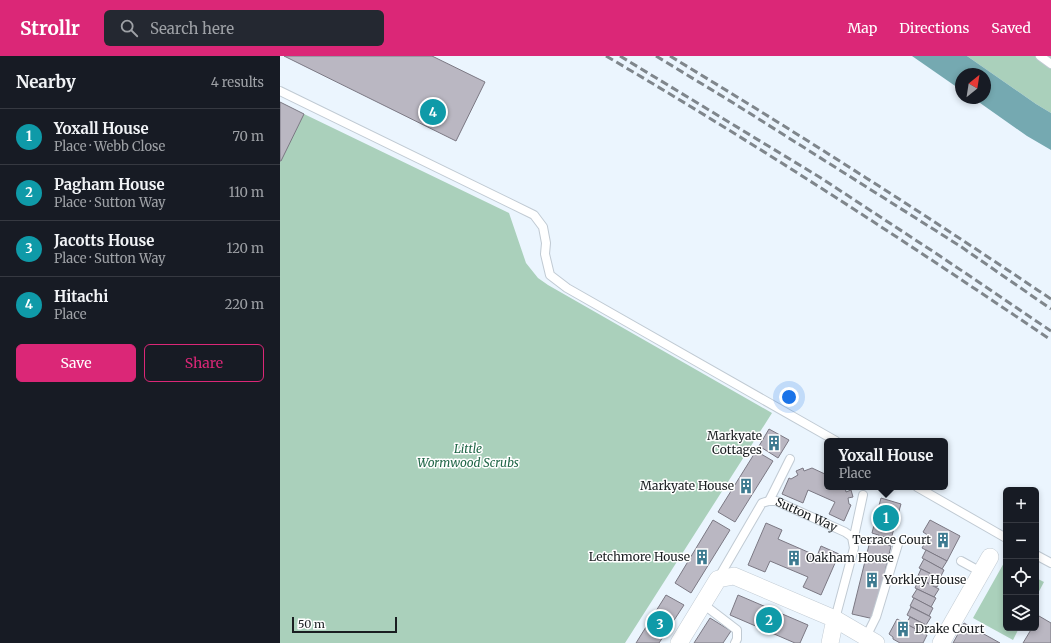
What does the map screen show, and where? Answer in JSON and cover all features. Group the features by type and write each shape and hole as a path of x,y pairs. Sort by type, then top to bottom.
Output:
{"street":[{"path":"941,643 990,557"},
{"path":"718,579 734,576 835,619 871,641"},
{"name":"Sutton Way","path":"679,643 718,579"},
{"name":"Sutton Way","path":"830,643 835,619"}],"lane":[{"path":"1040,56 1051,64"},
{"path":"280,91 534,215 543,228 546,244 546,265 550,275 561,284 831,438"},
{"path":"769,501 790,459"},
{"path":"922,490 1003,536"},
{"path":"852,537 855,532 863,495"},
{"name":"Sutton Way","path":"718,579 762,503 776,501 845,532 852,537 854,548 835,619"},
{"path":"871,641 876,618 898,544"},
{"path":"1039,557 1051,563"},
{"path":"960,561 981,572"},
{"path":"703,604 737,630 737,639 735,643"}],"green space":[{"path":"967,56 1051,56 1051,113 991,73 991,68 984,68"},
{"name":"Little Wormwood Scrubs","path":"304,114 509,213 526,263 538,278 772,413 625,643 280,643 280,162"},
{"path":"1003,565 1003,631 1018,631 1013,640 973,618"},
{"path":"1039,580 1044,582 1039,591"}],"water":[{"path":"912,56 967,56 984,68 955,68 955,86"},
{"path":"991,73 1051,113 1051,150 1027,136 982,104 991,104"}],"building":[{"path":"284,56 432,56 485,82 456,141"},
{"path":"280,102 304,114 281,161 280,161"},
{"name":"Markyate Cottages","path":"769,429 789,440 778,458 759,446"},
{"name":"Markyate House","path":"756,451 773,461 735,522 718,512"},
{"path":"803,468 804,471 812,468 824,474 824,490 846,490 846,492 851,490 853,497 848,498 849,504 851,505 844,521 829,514 835,502 808,490 803,503 782,494 789,478 791,479 798,475 796,471"},
{"path":"881,498 901,504 891,539 872,533"},
{"name":"Letchmore House","path":"713,520 730,530 691,593 675,583"},
{"name":"Terrace Court","path":"930,520 960,536 947,561 922,548 929,536 923,532"},
{"name":"Oakham House","path":"766,523 782,530 778,539 817,556 821,546 839,554 821,595 803,587 808,577 770,561 765,572 748,565"},
{"name":"Yorkley House","path":"870,541 891,546 874,619 852,614"},
{"path":"926,550 947,561 942,569 922,558"},
{"path":"924,559 944,570 940,578 919,568"},
{"path":"921,569 941,579 937,587 917,578"},
{"path":"919,579 939,589 934,597 915,588"},
{"path":"917,589 936,598 931,607 912,597"},
{"path":"666,595 684,605 659,643 636,643"},
{"path":"738,595 808,625 800,643 795,643 730,615"},
{"path":"914,598 933,608 929,616 910,606"},
{"path":"911,607 931,617 926,625 907,615"},
{"path":"1039,616 1051,623 1051,643 1023,643 1030,631 1039,631"},
{"path":"910,617 928,626 925,634 906,624"},
{"path":"710,618 731,631 723,643 694,643"},
{"name":"Drake Court","path":"897,619 927,635 923,643 900,643 893,639 893,637 889,634"},
{"path":"964,623 1000,643 953,643"}],"railway":[{"path":"606,56 831,194 1051,340"},
{"path":"620,56 821,178 1051,331"},
{"path":"656,56 960,246 1051,309"},
{"path":"670,56 862,175 1051,299"}],"place":[{"name":"Hitachi","path":"433,112"},
{"name":"Markyate Cottages","path":"774,443"},
{"name":"Markyate House","path":"746,486"},
{"name":"Yoxall House","path":"886,518"},
{"name":"Terrace Court","path":"943,540"},
{"name":"Letchmore House","path":"702,557"},
{"name":"Oakham House","path":"794,558"},
{"name":"Yorkley House","path":"872,580"},
{"name":"Pagham House","path":"769,620"},
{"name":"Jacotts House","path":"660,624"},
{"name":"Drake Court","path":"903,629"}]}
